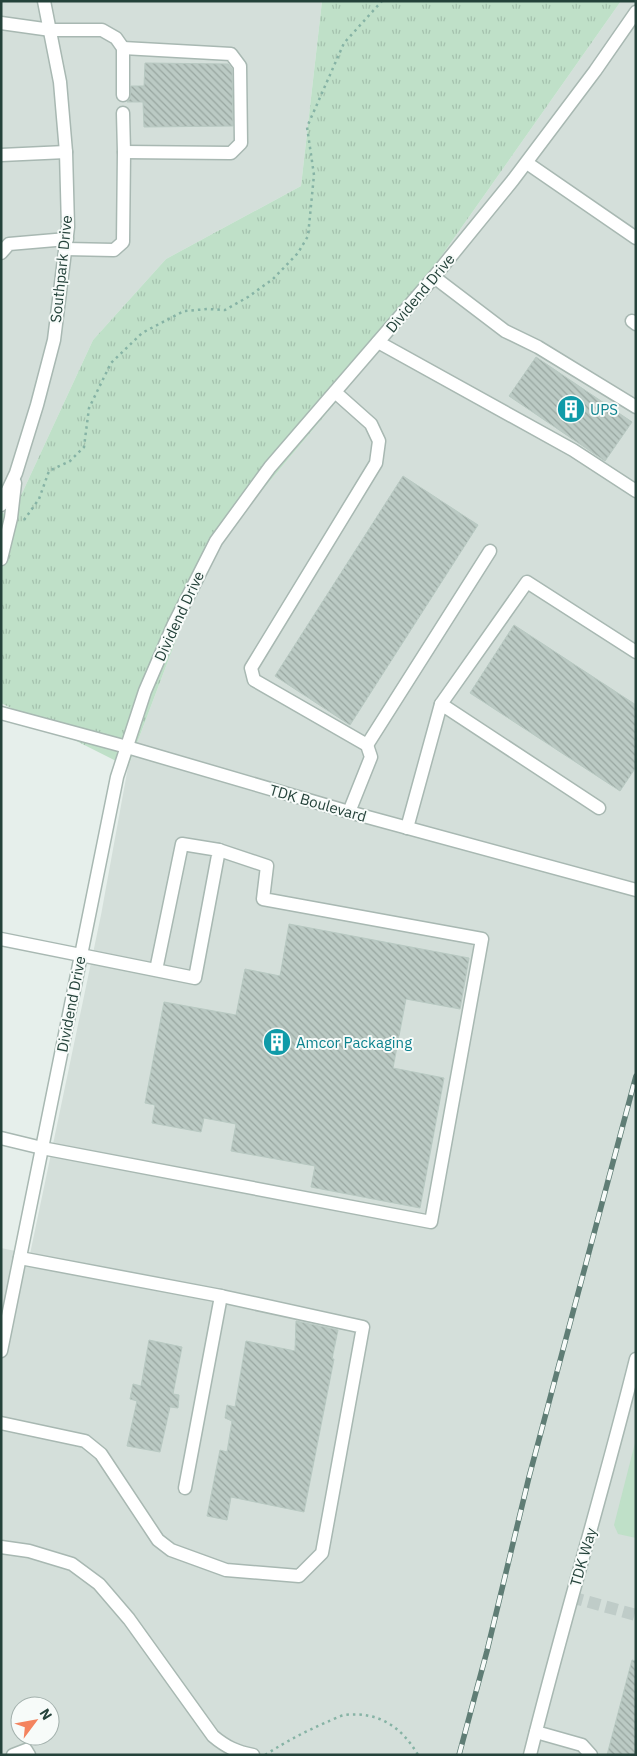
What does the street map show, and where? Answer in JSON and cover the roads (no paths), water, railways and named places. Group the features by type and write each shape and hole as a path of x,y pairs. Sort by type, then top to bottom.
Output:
{"street":[{"name":"Southpark Drive","path":"1,505 16,473 37,405 54,340 66,244 66,152 60,82 44,1"},
{"name":"Dividend Drive","path":"1,1351 117,777 145,691 173,626 216,541 270,467 434,277 527,163 636,12"},
{"path":"1,23 51,30 102,30 116,38 123,48 123,95"},
{"path":"123,48 231,54 240,66 242,143 231,153 124,152"},
{"path":"1,253 8,244 66,244 114,250 123,242 123,113"},
{"path":"1,155 66,152"},
{"path":"527,163 636,238"},
{"path":"434,277 505,330 538,347 636,407"},
{"path":"378,342 573,450 636,491"},
{"path":"335,392 371,424 379,442 376,464 251,668 254,680 366,745 371,757 349,812"},
{"name":"Southpark Drive","path":"1,559 11,518 16,473"},
{"path":"366,745 490,551"},
{"path":"407,828 441,704 527,582 636,652"},
{"path":"441,704 599,808"},
{"name":"TDK Boulevard","path":"1,713 127,747 349,812 631,889"},
{"path":"1,1138 42,1148 431,1222 482,939 263,899 267,866 219,850 182,844 156,970"},
{"path":"1,939 195,978 219,850"},
{"path":"1,1423 86,1441 101,1454 158,1540 171,1550 226,1570 300,1576 322,1553 363,1327 221,1296 20,1258"},
{"path":"185,1488 221,1296"},
{"name":"TDK Way","path":"530,1755 557,1647 615,1445 636,1360"},
{"path":"1,1547 29,1551 72,1564 99,1584 129,1619 213,1736 226,1751 254,1755"},
{"path":"536,1732 582,1745 591,1755"},
{"path":"13,1755 26,1750 29,1755"}],"tunnel":[{"path":"571,1597 636,1615"}],"railway":[{"path":"459,1755 487,1651 529,1477 636,1076"}],"place":[{"name":"UPS","path":"571,409"},
{"name":"Amcor Packaging","path":"277,1042"}]}
